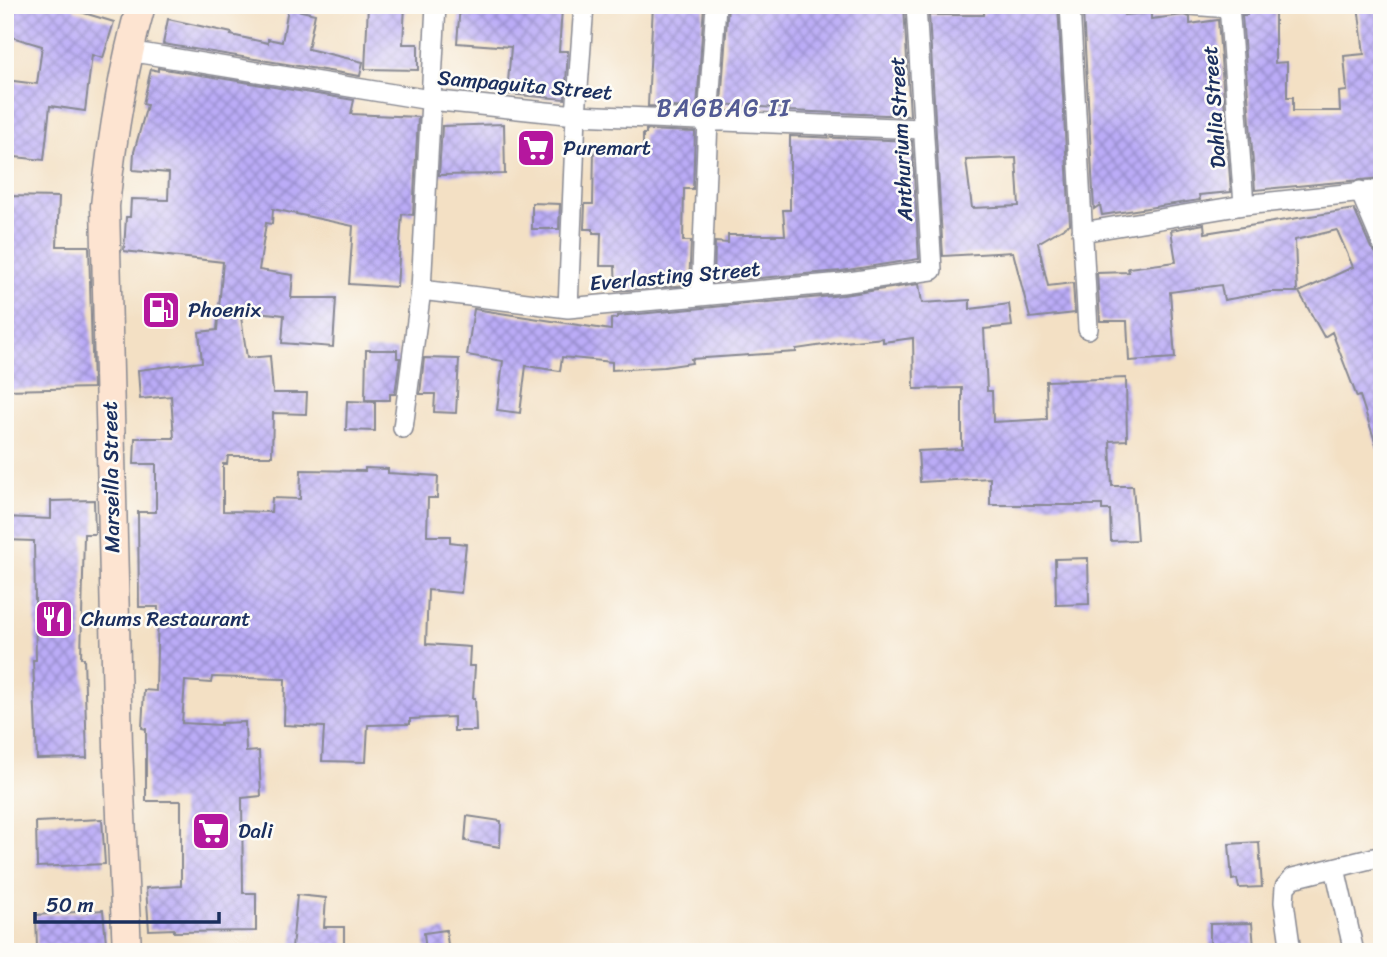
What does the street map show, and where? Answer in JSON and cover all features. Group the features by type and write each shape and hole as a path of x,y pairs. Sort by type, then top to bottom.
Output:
{"main road":[{"name":"Marseilla Street","path":"127,952 118,746 105,206 114,124 128,51 141,5"}],"street":[{"path":"403,428 421,290 436,5"},
{"path":"568,308 576,115 584,5"},
{"path":"701,296 716,5"},
{"name":"Anthurium Street","path":"916,5 932,270"},
{"path":"1070,5 1088,329"},
{"path":"1190,5 1229,7"},
{"name":"Dahlia Street","path":"1229,7 1244,205"},
{"name":"Sampaguita Street","path":"128,51 430,100 576,115 922,129"},
{"path":"1082,232 1244,205 1382,190"},
{"path":"1360,191 1382,243"},
{"name":"Everlasting Street","path":"421,290 568,308 842,283 932,270"},
{"path":"1291,952 1284,902 1285,887 1293,877 1382,856"},
{"path":"1335,868 1354,952"}],"building":[{"path":"5,5 75,5 74,10 114,22 103,58 92,55 85,111 50,106 44,160 5,156 5,80 37,84 42,46 5,35"},
{"path":"368,5 405,5 403,44 418,44 418,70 365,69"},
{"path":"460,5 562,9 559,51 568,51 565,99 507,94 511,47 457,43"},
{"path":"653,5 704,5 697,108 648,106"},
{"path":"728,5 904,5 910,116 789,111 721,104"},
{"path":"1058,5 1070,224 1038,243 1048,286 1073,283 1075,313 1030,318 1013,252 943,256 929,15 984,15 984,9","holes":["1016,158 1019,206 972,208 966,160"]},
{"path":"1247,5 1275,5 1275,63 1287,62 1287,97 1293,97 1293,111 1340,111 1339,92 1347,91 1344,56 1364,54 1358,5 1382,5 1382,178 1255,190 1242,15 1247,15"},
{"path":"288,8 315,14 308,49 363,62 360,76 163,44 168,19 268,43 268,39 282,42"},
{"path":"1123,9 1124,15 1151,13 1151,19 1183,15 1190,17 1190,24 1218,20 1231,192 1199,195 1200,200 1102,215 1100,205 1094,209 1083,12"},
{"path":"158,68 354,100 351,114 418,117 413,215 402,214 397,287 349,284 353,226 273,209 272,224 266,223 259,270 293,275 291,298 336,298 333,347 282,343 284,315 240,310 247,358 270,356 273,393 307,393 306,414 273,413 272,456 228,456 227,464 223,464 223,511 271,512 272,498 300,499 301,470 388,469 388,473 438,476 437,498 428,498 427,536 450,536 450,542 466,544 461,593 428,590 426,644 470,647 469,666 475,666 473,698 476,731 454,731 454,717 410,719 410,724 368,725 366,762 322,761 324,727 284,725 285,679 212,677 211,683 185,681 182,723 221,725 245,722 246,752 259,751 261,796 242,798 243,893 256,893 256,931 149,930 146,888 181,886 181,801 146,801 146,729 142,728 144,690 156,691 158,607 139,607 138,512 156,512 156,464 134,464 135,438 174,438 171,396 140,399 138,370 202,362 199,332 217,330 223,262 124,251 126,217 130,217 131,199 168,200 169,173 133,170 134,152 147,105 143,104 151,69 158,71"},
{"path":"504,124 505,174 439,175 442,126"},
{"path":"646,130 695,132 693,189 684,189 683,241 691,241 689,285 616,291 615,266 600,266 601,233 584,229 585,204 593,204 594,149 643,149 643,134 646,134"},
{"path":"790,136 912,141 919,259 841,271 714,282 715,242 728,243 728,235 785,235 783,210 790,210"},
{"path":"5,196 59,197 57,246 89,246 93,388 5,390"},
{"path":"532,203 560,204 559,229 532,229"},
{"path":"1354,209 1382,267 1382,449 1378,450 1360,396 1357,397 1332,332 1324,337 1299,292 1353,267 1337,230 1295,240 1297,292 1270,292 1224,300 1221,285 1170,292 1175,358 1129,361 1127,321 1100,321 1097,273 1129,272 1128,268 1176,262 1171,230 1204,224 1205,233"},
{"path":"919,284 922,303 970,300 970,309 1009,304 1012,326 984,329 987,391 992,391 993,422 1047,419 1046,381 1126,378 1127,440 1110,441 1112,486 1133,486 1137,540 1111,541 1110,510 1102,510 1102,505 990,505 990,478 920,482 918,451 962,449 962,388 914,389 913,338 883,342 883,338 844,342 796,349 796,352 691,359 692,363 664,367 612,370 612,362 562,357 560,371 526,366 520,413 497,410 503,361 467,355 474,309 611,330 611,319 617,316 843,295"},
{"path":"366,350 397,350 397,358 400,358 395,394 390,394 390,400 365,400"},
{"path":"424,358 459,359 456,413 434,412 435,394 420,394"},
{"path":"347,401 375,402 375,431 346,430"},
{"path":"94,500 95,534 84,534 81,658 84,658 87,758 37,759 33,660 36,660 34,541 5,540 5,517 51,519 51,501"},
{"path":"1088,558 1089,604 1056,605 1055,559"},
{"path":"467,816 501,821 500,847 465,841"},
{"path":"102,819 105,864 37,867 36,822"},
{"path":"1259,842 1262,887 1239,888 1237,879 1232,880 1229,844"},
{"path":"297,895 326,898 324,927 344,927 344,949 292,949"},
{"path":"103,910 106,943 37,948 36,915"},
{"path":"1252,923 1254,948 1210,952 1210,924"},
{"path":"446,930 449,952 426,952 424,933"}],"place":[{"name":"Puremart","path":"536,148"},
{"name":"Phoenix","path":"161,310"},
{"name":"Chums Restaurant","path":"54,619"},
{"name":"Dali","path":"211,831"}],"district":[{"name":"BAGBAG II","path":"724,108"}]}
